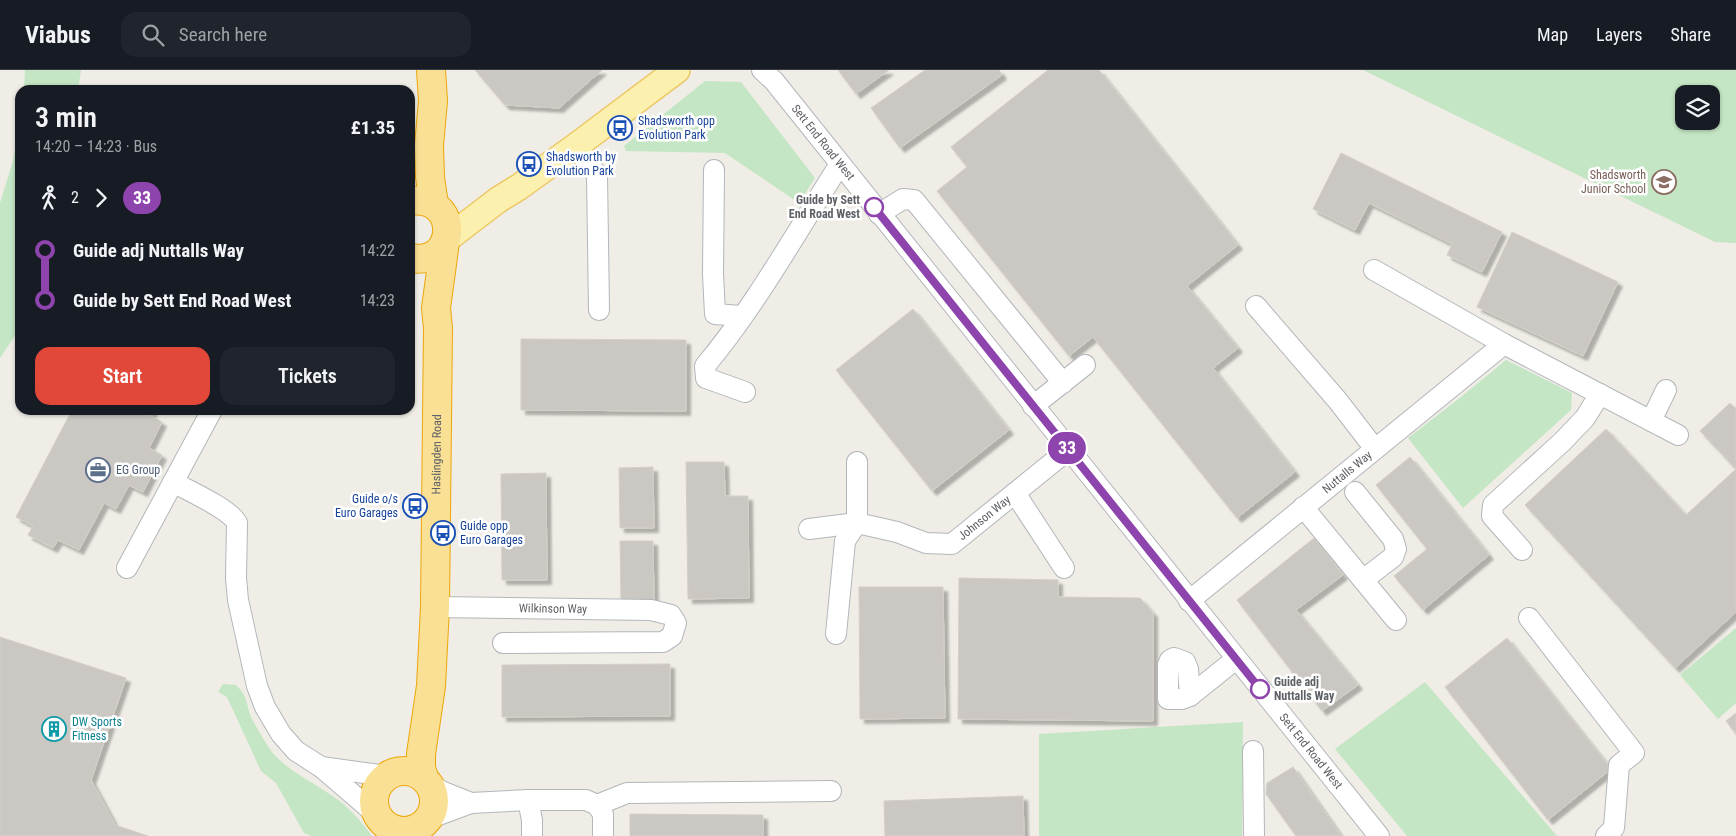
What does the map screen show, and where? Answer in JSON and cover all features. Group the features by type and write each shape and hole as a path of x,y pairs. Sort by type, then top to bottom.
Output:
{"highway":[{"path":"427,204 433,101 431,70"},
{"path":"415,173 429,145"},
{"name":"Haslingden Road","path":"426,780 421,768 420,754 431,686 435,607 438,328 436,308 448,230 442,213 427,204"},
{"path":"415,259 426,259 434,255 446,241"},
{"name":"Haslingden Road","path":"415,267 428,289 436,308"},
{"name":"Haslingden Road","path":"388,775 425,720"},
{"path":"407,770 416,773 426,780 433,791 435,801 433,811 426,825 411,831 401,831 384,825 374,808 374,799 376,790 388,775 397,771 407,770"}],"main road":[{"path":"446,241 498,200 576,146 668,74"},
{"path":"427,204 469,206 498,200"}],"street":[{"name":"Sett End Road West","path":"768,74 1378,836"},
{"path":"576,146 597,176 599,310"},
{"path":"745,392 706,378 705,366 723,344 840,164"},
{"path":"714,170 715,314 741,316"},
{"path":"879,214 903,198 914,200 1063,383"},
{"path":"1374,270 1504,344 1678,435"},
{"path":"1256,306 1338,401 1375,449"},
{"name":"Nuttalls Way","path":"1189,601 1504,344"},
{"path":"1033,406 1085,365"},
{"path":"1651,421 1666,390"},
{"path":"1522,550 1492,516 1493,506 1585,418 1600,394"},
{"path":"128,568 209,415"},
{"name":"Johnson Way","path":"809,529 858,523 896,532 926,543 952,544 1068,450"},
{"path":"836,634 845,541 858,523 857,462"},
{"path":"173,482 227,511 235,518 238,528 235,554 238,600 257,686 272,721 289,744 307,759 321,767 384,825"},
{"path":"1355,492 1393,539 1396,549 1393,557 1363,580"},
{"path":"1015,493 1064,568"},
{"path":"1303,507 1396,620"},
{"name":"Wilkinson Way","path":"435,607 652,610 671,615 676,623 672,636 663,642 503,643"},
{"path":"1529,618 1634,753 1619,765 1614,828 1606,836"},
{"path":"1190,696 1236,659"},
{"path":"1253,751 1254,836"},
{"path":"321,767 388,775"},
{"path":"426,780 442,792 472,803"},
{"path":"598,805 627,793 832,791"},
{"path":"528,800 532,820 532,836"},
{"path":"426,825 438,814 472,803 528,800 586,800 598,805 603,814 603,836"}],"green space":[{"path":"25,70 81,70 79,85 24,85"},
{"name":"Shadsworth Junior School","path":"1363,70 1736,70 1736,243 1715,242"},
{"path":"705,81 741,82 815,178 799,203 725,153 626,151 624,146"},
{"path":"15,149 15,336 0,358 0,203"},
{"path":"1506,360 1572,393 1571,410 1463,508 1408,438"},
{"path":"1736,628 1736,703 1718,719 1680,675"},
{"path":"1425,682 1557,836 1407,836 1335,749"},
{"path":"223,684 236,685 240,690 245,698 252,719 272,752 291,769 335,797 347,807 372,836 311,836 304,833 276,783 261,771 227,697 218,692"},
{"path":"1243,722 1242,836 1039,836 1039,734"}],"building":[{"path":"475,70 602,70 559,108 505,105"},
{"path":"838,70 889,70 856,94"},
{"path":"925,70 999,70 1002,75 900,148 871,108"},
{"path":"1048,70 1099,70 1238,245 1187,286 1238,348 1213,368 1295,472 1237,518 1093,337 1069,356 937,191 967,167 951,147"},
{"path":"1341,153 1502,232 1482,272 1447,255 1452,244 1369,203 1355,230 1313,209"},
{"path":"1512,232 1618,282 1583,356 1477,307"},
{"path":"913,309 1009,430 932,491 836,370"},
{"path":"521,339 686,340 686,411 521,410"},
{"path":"1730,403 1736,409 1736,469 1700,431"},
{"name":"EG Group","path":"69,415 150,415 162,422 149,448 162,455 143,492 129,485 116,509 104,503 79,550 58,540 53,548 28,535 33,526 16,517"},
{"path":"1606,429 1686,515 1736,469 1736,612 1675,668 1525,505"},
{"path":"1410,457 1489,555 1423,610 1394,576 1427,549 1376,485"},
{"path":"686,462 724,462 725,496 748,496 749,598 688,599"},
{"path":"653,467 654,528 620,528 619,468"},
{"path":"546,473 547,580 502,580 501,474"},
{"path":"1314,538 1343,575 1296,610 1358,685 1322,711 1237,600"},
{"path":"620,541 653,541 654,602 621,602"},
{"path":"959,578 1058,580 1058,597 1140,598 1153,613 1153,721 958,719"},
{"path":"859,587 943,587 945,718 860,719"},
{"name":"DW Sports Fitness","path":"0,637 126,678 91,780 115,825 148,836 0,836"},
{"path":"1507,638 1611,769 1548,820 1445,687"},
{"path":"670,664 670,716 502,717 502,665"},
{"path":"1736,713 1736,734 1726,721"},
{"path":"1293,767 1341,836 1296,836 1266,794 1267,783"},
{"path":"1023,796 1024,836 885,836 884,801"},
{"path":"630,814 763,815 763,836 630,836"}],"bus line":[{"name":"33","path":"874,207 1260,689"}],"place":[{"name":"Shadsworth opp Evolution Park","path":"620,128"},
{"name":"Shadsworth by Evolution Park","path":"529,164"},
{"name":"Shadsworth Junior School","path":"1664,182"},
{"name":"Guide by Sett End Road West","path":"874,207"},
{"name":"EG Group","path":"98,470"},
{"name":"Guide o/s Euro Garages","path":"415,506"},
{"name":"Guide opp Euro Garages","path":"443,533"},
{"name":"Guide adj Nuttalls Way","path":"1260,689"},
{"name":"DW Sports Fitness","path":"54,729"}]}
